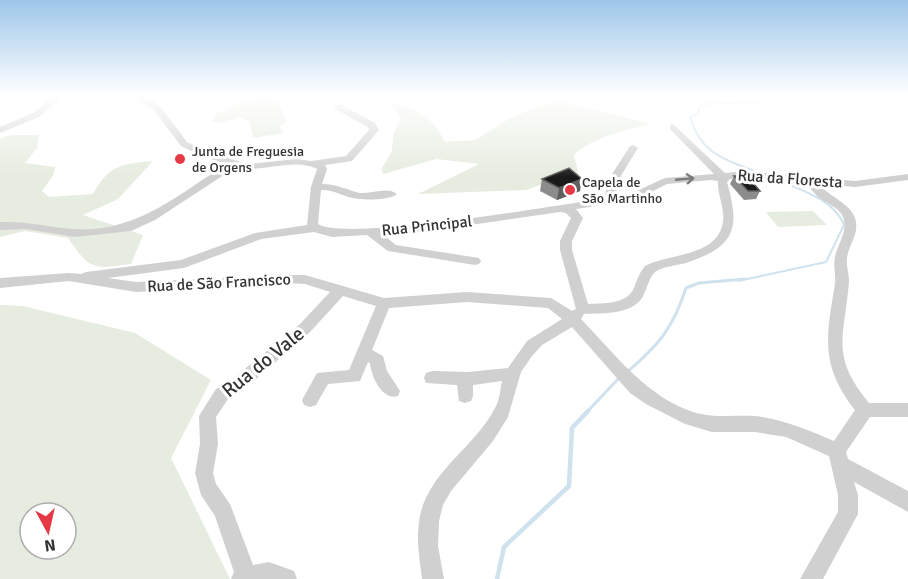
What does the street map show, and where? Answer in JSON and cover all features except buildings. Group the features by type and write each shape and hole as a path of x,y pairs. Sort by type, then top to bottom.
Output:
{"street":[{"path":"0,130 17,123"},
{"path":"169,123 191,149 233,164 257,167 349,159 374,129 368,123"},
{"path":"673,127 728,176"},
{"path":"610,201 612,182 633,148"},
{"path":"314,163 320,165 322,169 316,187 312,224 314,228"},
{"path":"0,226 26,225 75,233 127,228 151,219 233,164"},
{"name":"Rua Principal","path":"69,277 165,268 184,264 259,236 314,228 328,233 415,229 631,198 665,181 728,176"},
{"name":"Rua da Floresta","path":"578,314 622,306 631,302 637,298 647,272 652,267 682,260 723,240 728,233 730,208 722,182 728,176 769,176 855,184 908,177"},
{"path":"810,180 821,194 848,215 852,233 841,256 843,276 832,337 836,360 848,392 865,410 908,410"},
{"path":"316,187 335,186 359,196 392,194"},
{"path":"558,208 570,210 577,218 566,241 566,250 578,314 624,375 652,399 691,419 712,424 755,424 788,430 908,502"},
{"path":"371,232 392,248 475,261"},
{"name":"Rua de São Francisco","path":"0,283 69,277 136,287 305,280 384,303 467,297 551,303 578,314"},
{"name":"Rua do Vale","path":"244,578 223,511 208,488 204,474 208,444 207,416 222,394 236,386 305,328 340,290"},
{"path":"310,400 322,378 354,376 384,303"},
{"path":"433,579 426,543 428,523 435,498 447,479 485,439 504,409 512,375 532,345 578,314"},
{"path":"364,352 378,360 379,372 392,391"},
{"path":"432,378 465,387 503,374 512,375"},
{"path":"811,579 848,514 848,495 838,458 865,410"},
{"path":"244,578 262,572 276,573 286,579"}],"shaded area":[{"path":"250,123 285,123 279,127 285,133 253,138"},
{"path":"399,123 432,123 445,142 475,140 502,123 651,124 610,135 581,149 574,155 579,177 557,179 526,190 418,194 479,164 436,159 383,174 382,168 392,151 393,136"},
{"path":"9,135 39,135 37,148 25,163 55,167 54,174 42,191 49,197 93,194 105,177 118,167 153,161 118,199 83,215 143,235 131,264 108,267 94,265 82,257 68,238 25,231 0,237 0,139"},
{"path":"813,211 827,225 778,227 766,212"},
{"path":"0,305 23,306 135,333 211,380 171,458 230,579 0,579"}],"waterway":[{"path":"692,123 701,141 709,149 728,161 763,174"},
{"path":"738,281 826,262 844,225 839,216 824,201 775,179"},
{"path":"627,372 664,335 676,314 686,288 699,283 745,279"},
{"path":"587,412 619,378"},
{"path":"497,579 504,547 569,486 572,428 588,411"}],"place":[{"name":"Junta de Freguesia de Orgens","path":"180,159"},
{"name":"Capela de São Martinho","path":"570,190"}]}
